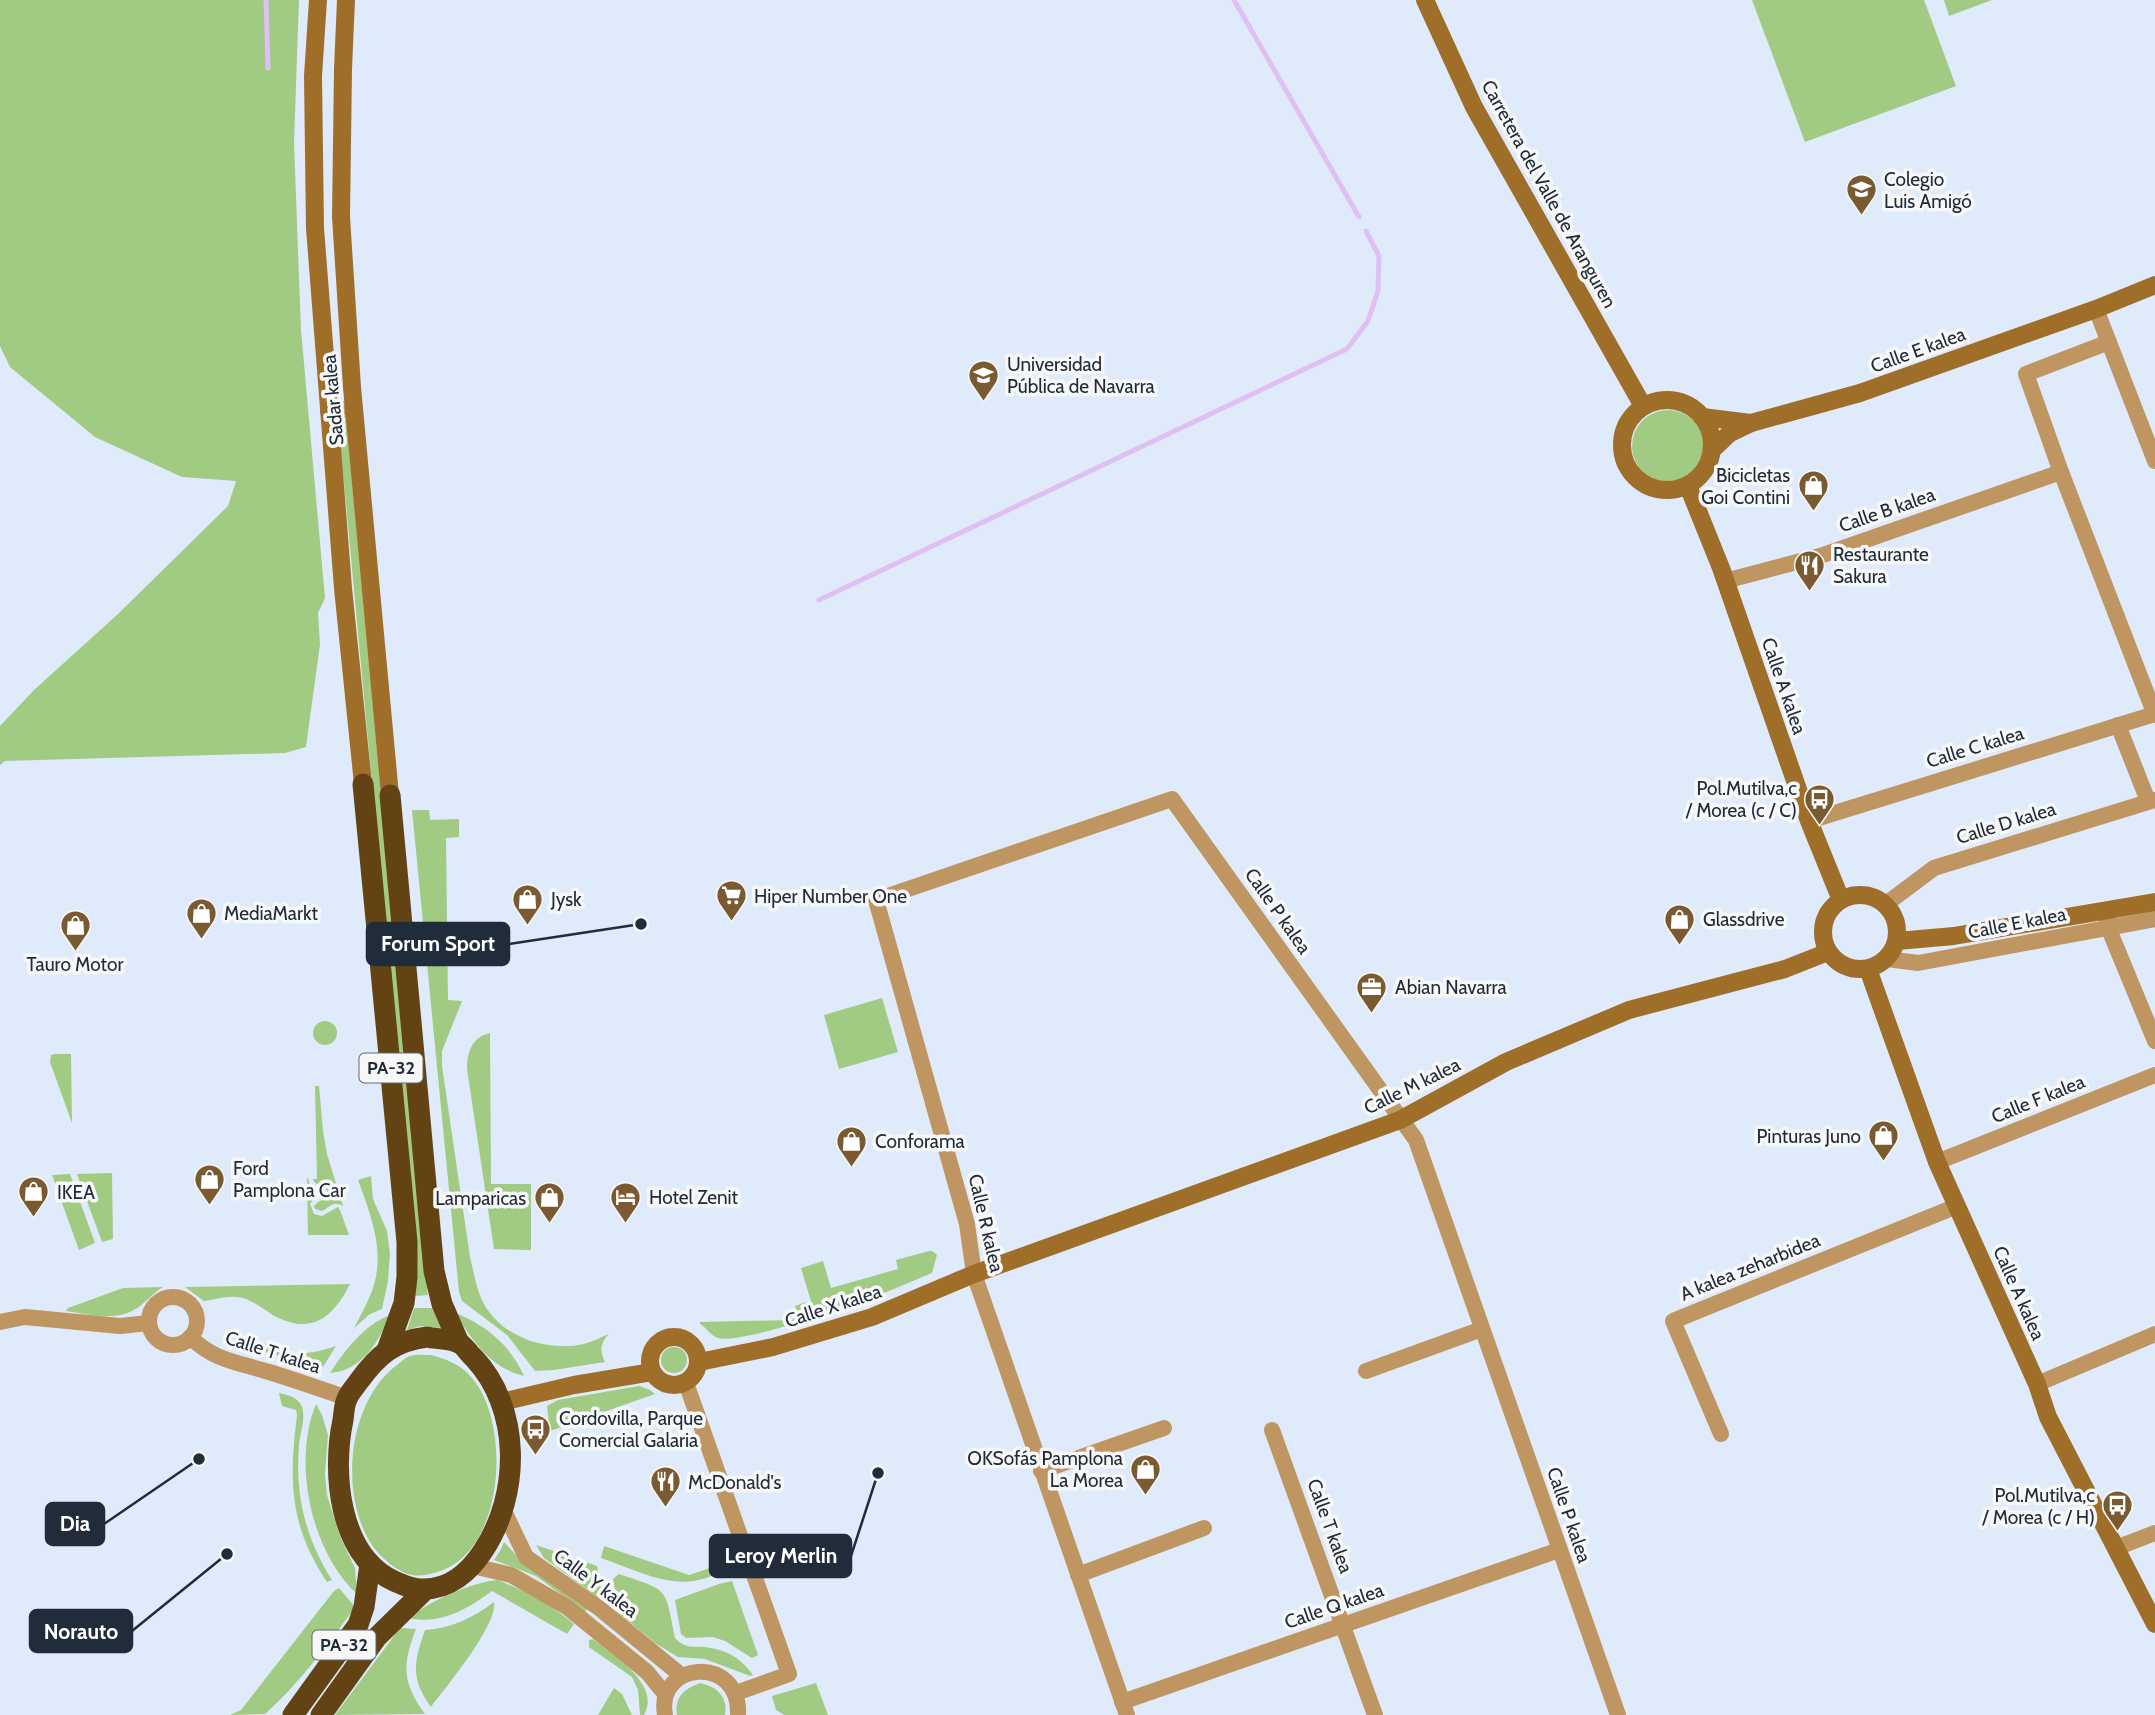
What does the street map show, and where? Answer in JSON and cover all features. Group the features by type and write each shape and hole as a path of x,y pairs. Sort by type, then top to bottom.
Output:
{"highway":[{"name":"PA-32","path":"363,784 407,1242 404,1303 387,1350"},
{"name":"PA-32","path":"390,794 435,1272 442,1304 459,1343"},
{"name":"PA-32","path":"459,1343 427,1337 409,1340 387,1350 370,1365 347,1398 337,1461 345,1518 370,1564 386,1577 410,1588 425,1590 442,1586 457,1579 473,1566 492,1539 509,1490 511,1469 509,1436 502,1402"},
{"path":"459,1343 486,1371 502,1402"},
{"name":"PA-32","path":"293,1715 358,1625 364,1607 370,1564"},
{"name":"PA-32","path":"321,1715 377,1637 425,1590"}],"street":[{"name":"Sadar kalea","path":"318,0 313,76 315,228 343,588 363,784"},
{"name":"Sadar kalea","path":"346,0 342,69 341,217 354,408 390,794"},
{"name":"Carretera del Valle de Aranguren","path":"1425,0 1474,107 1643,406"},
{"name":"Calle E kalea","path":"1751,424 1860,393 2096,309 2155,285"},
{"path":"2096,309 2155,461"},
{"path":"2109,342 2026,374 2155,714"},
{"path":"1703,417 1711,433 1712,450 1704,472 1688,486 1675,491 1662,491 1635,480 1623,461 1620,444 1627,422 1643,406 1664,400 1675,401 1685,404 1703,417 1751,424"},
{"path":"328,411 354,408"},
{"path":"1712,450 1730,433 1751,424"},
{"name":"Calle B kalea","path":"1725,581 1820,556 2061,472"},
{"name":"Calle A kalea","path":"1688,486 1725,581 1808,821 1841,900"},
{"name":"Calle C kalea","path":"1808,821 2155,714"},
{"name":"Calle D kalea","path":"1886,904 1934,868 2152,801 2118,725"},
{"name":"Calle P kalea","path":"876,900 1172,799 1416,1140 1618,1715"},
{"path":"1856,895 1872,896 1886,904 1894,915 1898,928 1897,941 1887,959 1868,969 1856,970 1836,961 1828,952 1823,929 1832,907 1841,900 1856,895"},
{"name":"Calle R kalea","path":"876,900 967,1224 974,1274 1125,1709"},
{"path":"1897,941 2107,919 2155,902"},
{"path":"2107,919 2155,1041"},
{"name":"Calle E kalea","path":"1887,959 1918,963 2107,919 2155,919"},
{"name":"Calle M kalea","path":"974,1274 1400,1120 1506,1062 1629,1010 1786,969 1828,952"},
{"name":"Calle A kalea","path":"1868,969 1937,1162 2037,1384 2048,1417 2155,1624"},
{"name":"Calle F kalea","path":"1937,1162 2155,1075"},
{"name":"A kalea zeharbidea","path":"1721,1434 1673,1321 1957,1206"},
{"name":"Calle X kalea","path":"699,1362 773,1347 872,1317 974,1274"},
{"path":"173,1297 188,1302 197,1322 190,1337 178,1344 164,1342 154,1334 149,1323 149,1313 159,1302 173,1297"},
{"path":"0,1322 26,1317 120,1326 149,1323"},
{"path":"1366,1371 1482,1329"},
{"path":"2037,1384 2155,1334"},
{"path":"673,1336 688,1340 694,1346 699,1362 695,1374 686,1383 674,1386 656,1378 650,1359 660,1341 673,1336"},
{"name":"Calle T kalea","path":"190,1337 216,1357 347,1398"},
{"path":"502,1402 574,1385 652,1372"},
{"path":"686,1383 789,1674 736,1693"},
{"path":"1041,1471 1164,1428"},
{"name":"Calle T kalea","path":"1272,1430 1375,1715"},
{"name":"Calle Y kalea","path":"503,1509 526,1557 599,1608 682,1676"},
{"path":"1078,1575 1205,1528"},
{"path":"2116,1548 2155,1533"},
{"name":"Calle Q kalea","path":"1125,1709 1343,1625 1559,1550"},
{"name":"Calle Y kalea","path":"473,1566 512,1576 567,1607 647,1672 665,1694"},
{"path":"664,1714 665,1694 671,1685 682,1676 707,1671 719,1675 729,1683 736,1693 738,1715"}],"green space":[{"path":"0,0 299,0 294,143 301,330 325,598 318,613 320,644 306,747 285,753 5,761 0,765 0,726 34,690 118,614 228,506 236,481 182,477 95,437 10,367 0,346"},
{"path":"1752,0 1924,0 1956,86 1805,142"},
{"path":"1944,0 1992,0 1949,16"},
{"path":"1668,410 1688,416 1698,426 1704,446 1698,466 1688,476 1668,482 1648,476 1638,466 1632,446 1638,426 1648,416"},
{"path":"346,417 428,1295 415,1296 417,1266 338,418"},
{"path":"412,810 429,810 430,820 459,819 459,837 446,838 448,1000 462,1001 442,1051 442,1066 470,1257 479,1293 492,1316 502,1326 527,1340 570,1346 587,1343 609,1334 602,1347 605,1362 535,1371 507,1335 462,1301"},
{"path":"882,998 898,1052 839,1069 824,1015"},
{"path":"325,1021 336,1028 337,1033 330,1044 325,1045 314,1038 313,1033 320,1022"},
{"path":"490,1033 491,1184 531,1184 531,1250 494,1249 467,1069 472,1046 479,1038"},
{"path":"71,1054 72,1123 50,1062 51,1055"},
{"path":"315,1086 319,1086 327,1154 343,1206 335,1204 322,1211 314,1206 326,1198 327,1190 313,1179 317,1179"},
{"path":"112,1173 113,1239 102,1242 77,1174"},
{"path":"70,1174 95,1243 79,1250 52,1175"},
{"path":"371,1176 373,1199 387,1231 390,1254 388,1281 382,1309 370,1314 354,1328 375,1283 377,1268 378,1253 373,1223 358,1180"},
{"path":"307,1177 311,1186 323,1192 310,1204 314,1214 322,1216 338,1207 349,1235 308,1235"},
{"path":"929,1251 937,1255 932,1273 816,1318 801,1268 823,1261 831,1288 898,1269 896,1260"},
{"path":"350,1284 343,1297 327,1315 308,1324 285,1321 241,1298 204,1301 185,1287"},
{"path":"163,1287 136,1309 125,1314 99,1316 66,1311 123,1288"},
{"path":"806,1302 811,1319 749,1336 718,1338 700,1324 792,1320 798,1317 795,1306"},
{"path":"414,1308 432,1308 442,1328 420,1326 407,1330"},
{"path":"456,1313 487,1330 505,1346 524,1376 492,1360 468,1333"},
{"path":"390,1315 374,1345 360,1361 341,1371 330,1373 364,1332"},
{"path":"247,1334 270,1346 290,1352 311,1352 336,1346 323,1367 241,1346 245,1343"},
{"path":"674,1347 683,1351 687,1360 683,1369 674,1373 665,1369 661,1360 665,1351"},
{"path":"431,1355 463,1369 484,1398 493,1424 495,1482 490,1511 479,1536 464,1557 443,1570 416,1575 401,1571 386,1561 374,1548 363,1527 355,1504 353,1452 358,1426 367,1402 380,1381 408,1357"},
{"path":"639,1386 655,1394 550,1431 547,1406 558,1400"},
{"path":"279,1393 295,1399 302,1407 298,1463 301,1498 315,1548 332,1580 327,1582 314,1561 299,1522 293,1482 297,1415 296,1410 282,1406"},
{"path":"316,1404 328,1435 325,1474 327,1495 341,1539 355,1568 357,1594 328,1555 317,1531 310,1505 306,1452 309,1427"},
{"path":"504,1542 526,1566 588,1608 585,1612 536,1576 494,1560"},
{"path":"536,1545 597,1566 602,1595 600,1599 544,1558"},
{"path":"604,1546 689,1575 716,1566 722,1559 724,1550 727,1559 724,1569 709,1577 678,1582 647,1575 601,1558"},
{"path":"619,1574 647,1584 662,1593 669,1608 675,1638 680,1642 730,1654 753,1675 705,1659 678,1657 655,1643 617,1612 619,1608 613,1579"},
{"path":"497,1580 537,1599 574,1624 567,1634 492,1591 442,1618 408,1618 451,1594"},
{"path":"732,1581 758,1655 752,1658 725,1641 713,1637 686,1638 681,1634 675,1600"},
{"path":"339,1588 355,1607 302,1676 265,1714 230,1715 241,1710"},
{"path":"494,1602 493,1612 480,1640 431,1707 424,1697 416,1670 418,1651 425,1630 462,1621"},
{"path":"400,1628 416,1629 408,1653 408,1683 425,1714 335,1715"},
{"path":"593,1639 623,1662 641,1682 648,1704 644,1715 640,1715 638,1690 632,1677 589,1647 589,1640"},
{"path":"700,1683 720,1693 725,1703 725,1715 677,1715 677,1703 681,1694"},
{"path":"816,1683 828,1715 784,1715 776,1710 772,1696"},
{"path":"614,1688 622,1694 632,1715 598,1715"}],"waterway":[{"path":"266,0 268,68"},
{"path":"1234,0 1359,217"},
{"path":"819,600 1347,349 1368,321 1378,291 1379,256 1366,231"}],"place":[{"name":"Colegio Luis Amigó","path":"1861,217"},
{"name":"Universidad Pública de Navarra","path":"984,402"},
{"name":"Bicicletas Goi Contini","path":"1813,513"},
{"name":"Restaurante Sakura","path":"1810,592"},
{"name":"Pol.Mutilva,c / Morea (c / C)","path":"1820,826"},
{"name":"Hiper Number One","path":"731,923"},
{"name":"Forum Sport","path":"641,924"},
{"name":"Jysk","path":"528,926"},
{"name":"MediaMarkt","path":"201,940"},
{"name":"Glassdrive","path":"1680,946"},
{"name":"Tauro Motor","path":"75,952"},
{"name":"Abian Navarra","path":"1372,1014"},
{"name":"Pinturas Juno","path":"1884,1163"},
{"name":"Conforama","path":"852,1168"},
{"name":"Ford Pamplona Car","path":"210,1206"},
{"name":"IKEA","path":"34,1219"},
{"name":"Hotel Zenit","path":"626,1224"},
{"name":"Lamparicas","path":"549,1225"},
{"name":"Cordovilla, Parque Comercial Galaria","path":"536,1456"},
{"name":"Dia","path":"199,1459"},
{"name":"Leroy Merlin","path":"878,1473"},
{"name":"OKSofás Pamplona La Morea","path":"1146,1496"},
{"name":"McDonald's","path":"665,1509"},
{"name":"Pol.Mutilva,c / Morea (c / H)","path":"2118,1533"},
{"name":"Norauto","path":"227,1554"}]}
